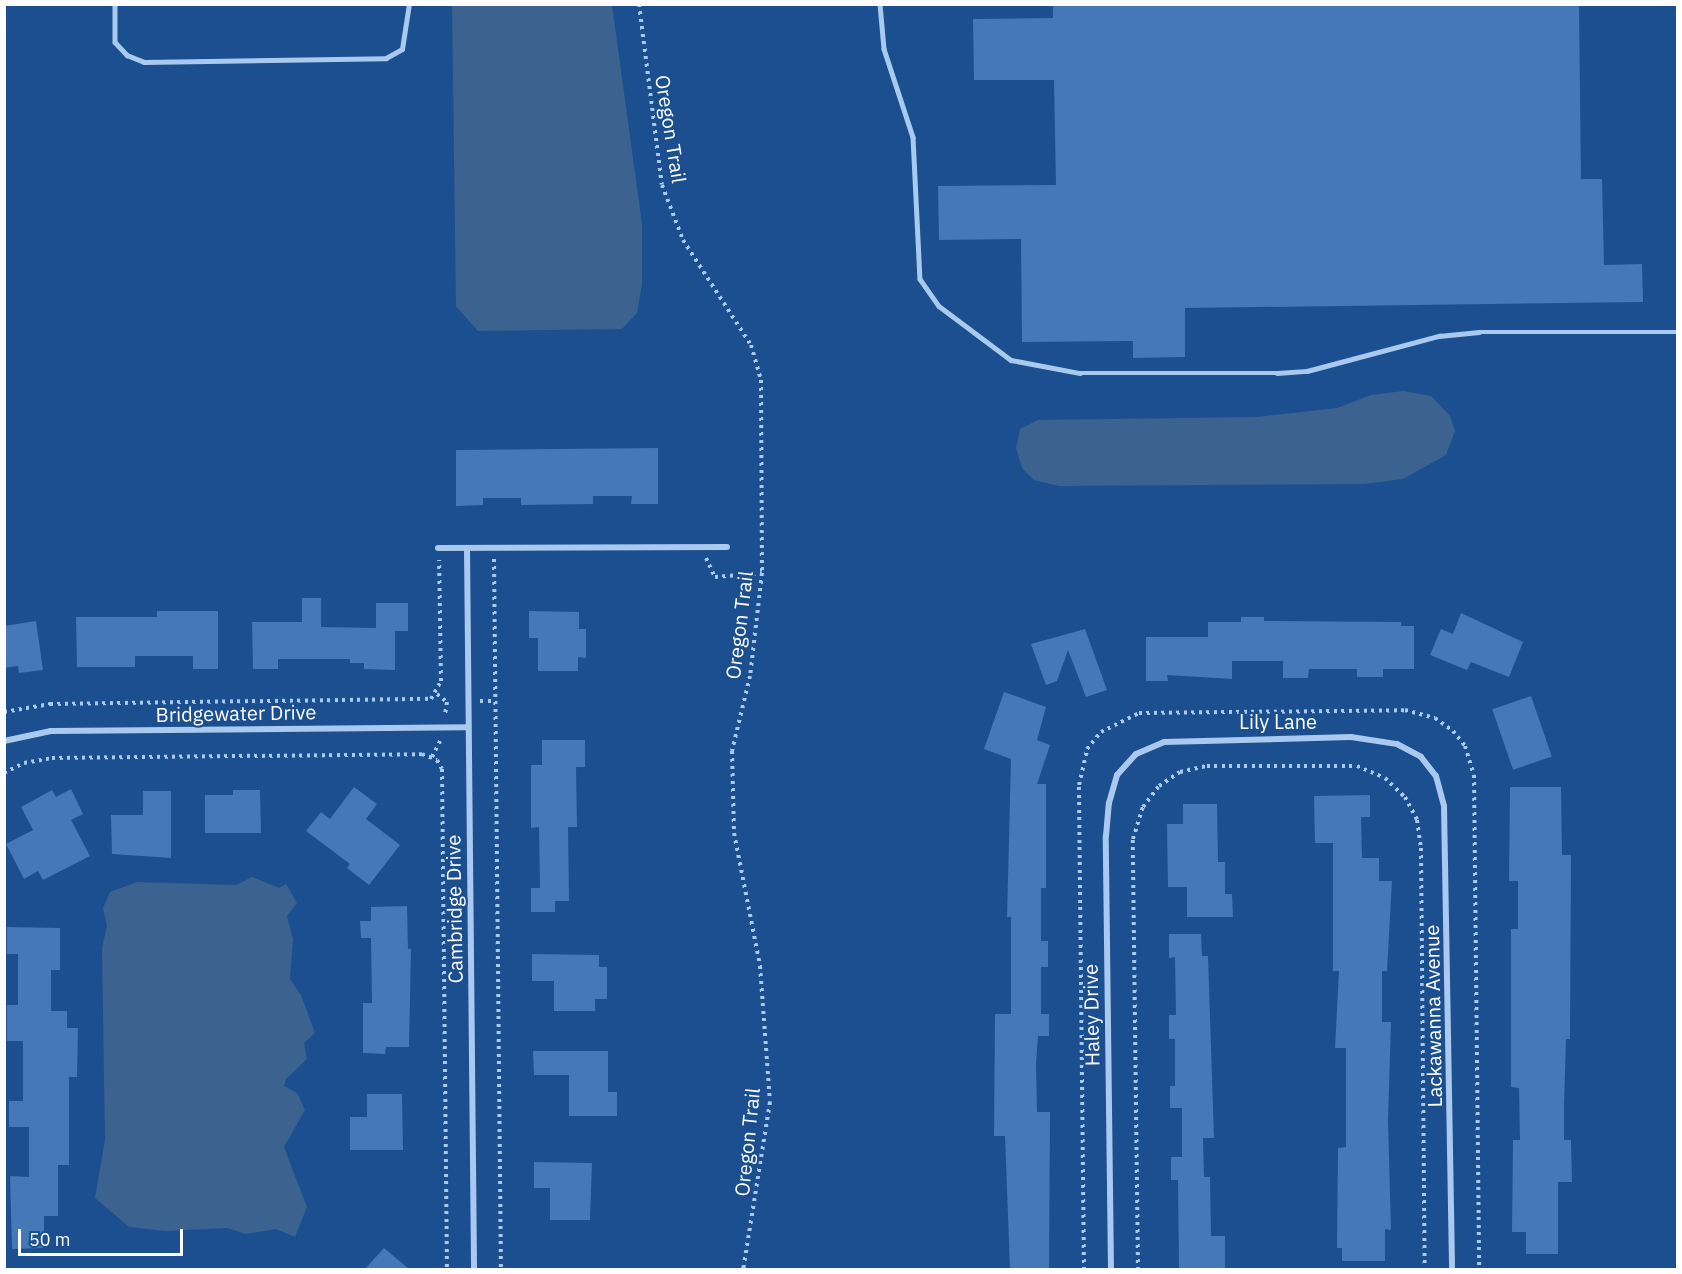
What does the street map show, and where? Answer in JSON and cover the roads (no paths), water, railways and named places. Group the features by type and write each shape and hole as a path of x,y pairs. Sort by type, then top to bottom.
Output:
{"street":[{"path":"438,548 728,547"},
{"name":"Cambridge Drive","path":"467,548 474,1269"},
{"name":"Bridgewater Drive","path":"4,741 51,731 468,727"},
{"name":"Lily Lane","path":"1125,764 1149,747 1180,740 1351,737 1397,744 1430,765"},
{"name":"Haley Drive","path":"1111,1269 1106,837 1112,788 1125,764"},
{"name":"Lackawanna Avenue","path":"1430,765 1441,790 1447,837 1452,1269"}],"lane":[{"path":"115,4 115,42 128,55 144,62 386,58 402,49 409,4"},
{"path":"880,4 884,49 913,137 920,279 939,306 1011,360 1080,373 1277,373 1307,371 1439,336 1479,332 1677,332"}],"water":[{"path":"452,5 612,5 642,224 642,284 637,313 622,329 478,331 456,306"},
{"path":"1403,391 1431,396 1450,416 1455,431 1446,455 1403,479 1364,484 1059,486 1034,480 1022,468 1016,448 1020,429 1038,420 1256,417 1337,408 1371,395"},
{"path":"252,877 279,888 286,884 297,903 287,916 293,939 290,979 301,995 315,1033 304,1043 307,1059 286,1079 284,1086 297,1093 305,1110 284,1147 307,1207 295,1237 276,1229 246,1234 227,1228 165,1231 129,1227 95,1198 105,1140 102,948 107,926 103,908 110,892 137,882 236,885"}]}
